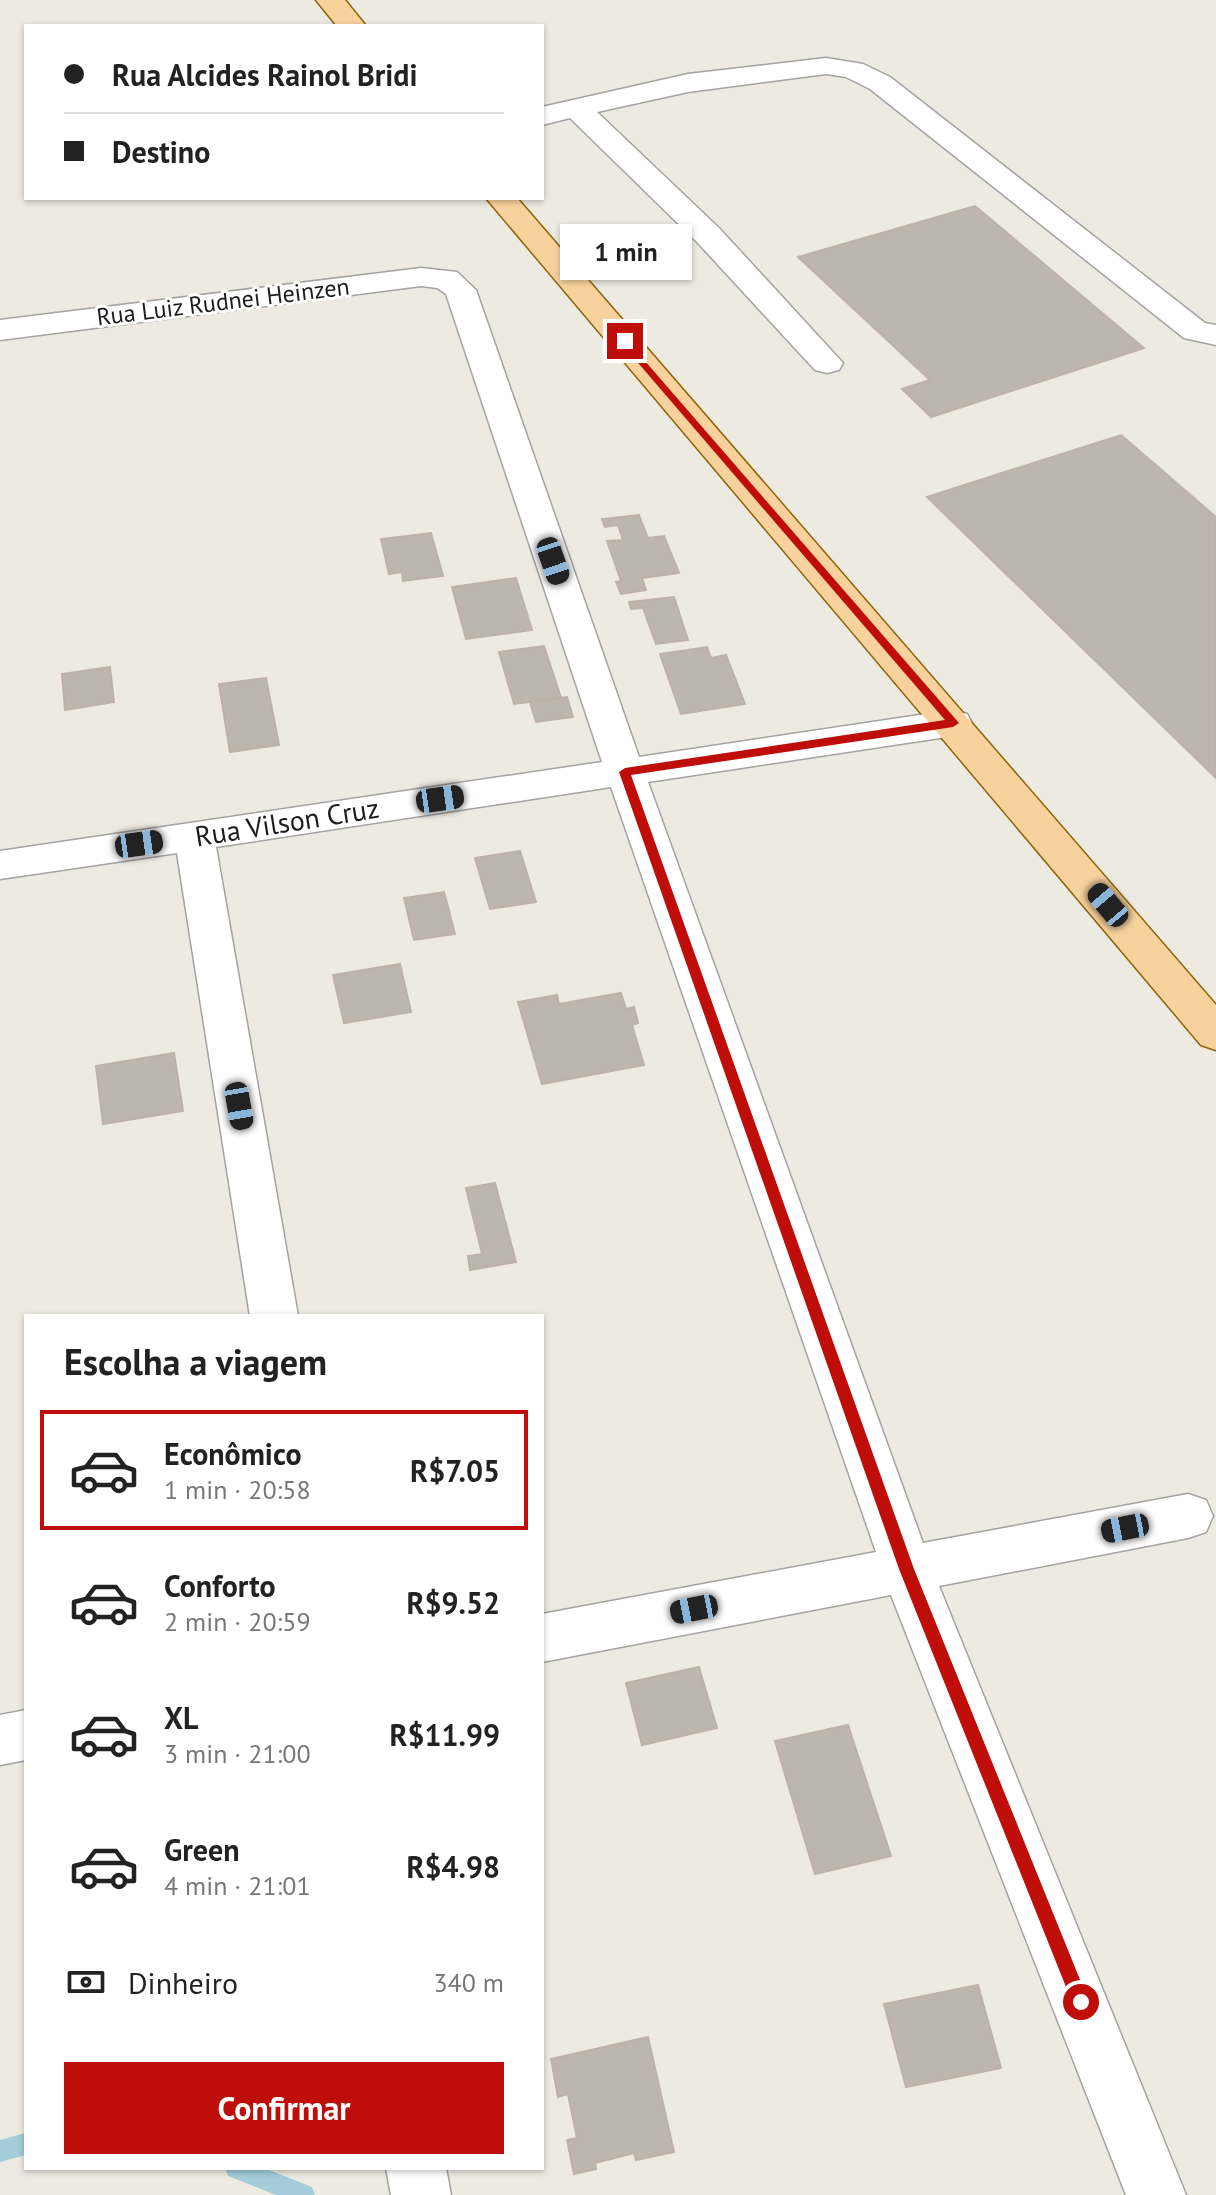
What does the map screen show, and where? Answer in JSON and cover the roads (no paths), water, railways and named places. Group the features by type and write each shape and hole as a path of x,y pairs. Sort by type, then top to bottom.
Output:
{"main road":[{"path":"330,0 350,24"},
{"path":"503,200 1216,1034"}],"street":[{"path":"544,116 688,83 826,66 853,70 880,83 1195,331 1216,335"},
{"path":"576,108 708,235 827,363"},
{"name":"Rua Luiz Rudnei Heinzen","path":"0,330 421,277 446,279 460,290 625,772"},
{"name":"Rua Vilson Cruz","path":"0,865 953,723"},
{"path":"625,772 907,1569 1156,2195"},
{"path":"194,836 274,1314"},
{"path":"544,1638 1188,1516"},
{"path":"0,1740 24,1735"},
{"path":"416,2170 421,2195"}],"waterway":[{"path":"0,2151 24,2145"},
{"path":"241,2170 304,2195"}]}
